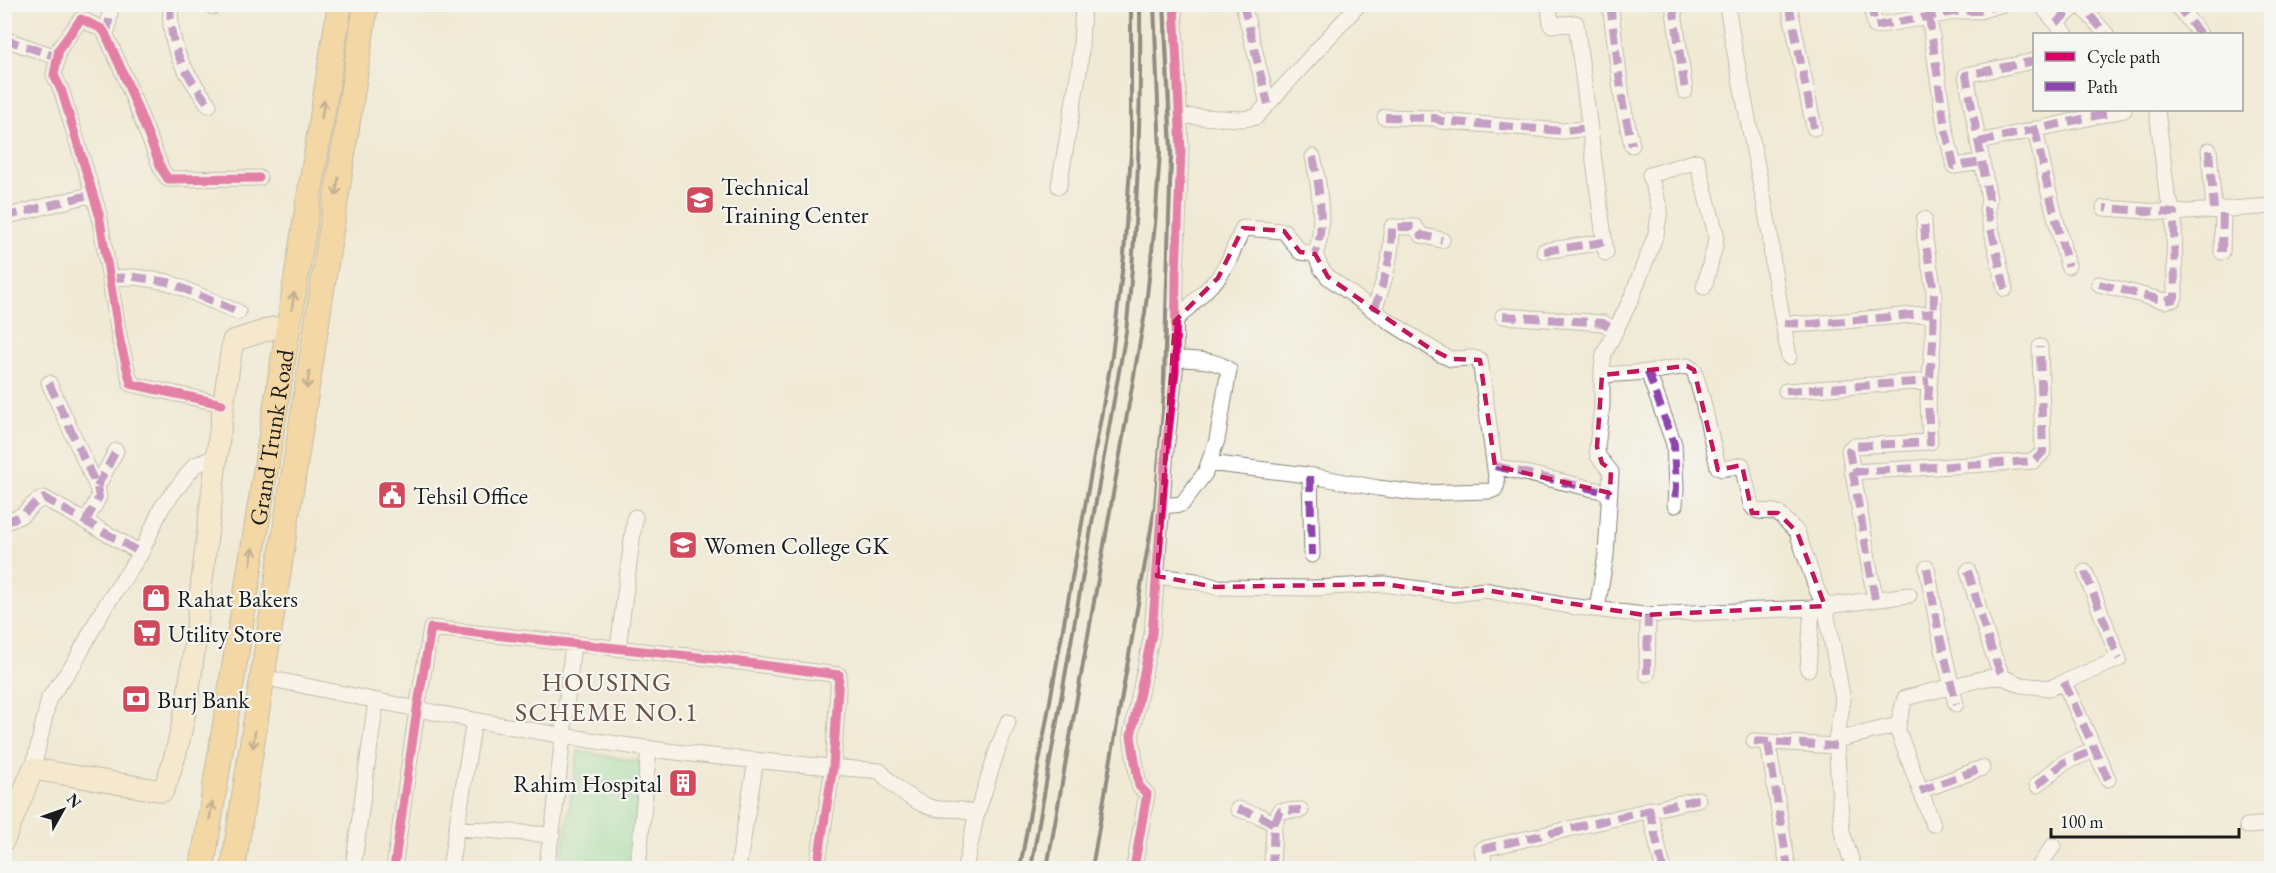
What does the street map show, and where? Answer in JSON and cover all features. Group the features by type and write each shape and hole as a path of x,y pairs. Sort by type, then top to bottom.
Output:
{"highway":[{"name":"Grand Trunk Road","path":"202,868 340,4"},
{"name":"Grand Trunk Road","path":"233,868 366,4"}],"main road":[{"path":"4,840 33,769 163,791 180,735 187,692 222,404 233,340 273,328 289,328"}],"street":[{"path":"105,33 108,28 111,4"},
{"path":"171,4 169,23 178,54 186,73 209,105"},
{"path":"1059,186 1080,65 1083,4"},
{"path":"1134,868 1147,794 1139,786 1131,736 1152,634 1175,358 1181,151 1174,4"},
{"path":"1243,4 1268,104"},
{"path":"1179,116 1256,117 1359,4"},
{"path":"1544,251 1605,248 1576,23 1551,25 1550,4"},
{"path":"1610,4 1623,105 1632,145"},
{"path":"1672,4 1685,91"},
{"path":"1727,4 1766,210 1789,357"},
{"path":"1789,4 1814,128"},
{"path":"1871,4 1875,26 1959,8 1979,11 2002,4"},
{"path":"2040,4 2061,29 2076,6 2081,5 2105,33"},
{"path":"2176,4 2199,33"},
{"path":"1929,16 1945,128 1954,166 1982,162"},
{"path":"222,404 131,384 120,341 99,214 62,92 54,75 59,50 81,19 102,29 105,33 162,170 168,179 260,178"},
{"path":"4,39 57,57"},
{"path":"2005,289 1987,210 1989,199 1966,75 2033,61"},
{"path":"1978,142 2113,111"},
{"path":"2099,284 2165,301 2174,299 2174,213 2167,194 2157,111"},
{"path":"1385,117 1435,118 1452,122 1563,131 1589,128"},
{"path":"2035,129 2068,266"},
{"path":"2209,150 2222,252"},
{"path":"1209,463 1416,493 1469,492 1495,489 1497,484 1480,360 1451,359 1442,355 1328,277 1321,268 1315,254 1319,246 1320,230 1313,157"},
{"path":"1597,609 1606,555 1611,472 1598,456 1597,447 1602,406 1604,354 1631,299 1656,234 1660,210 1650,175 1697,161 1716,234 1704,287"},
{"path":"4,217 93,194"},
{"path":"2104,208 2174,213 2271,206"},
{"path":"1875,599 1849,450 1853,446 1930,442 1929,381 1934,291 1924,240 1924,219"},
{"path":"1374,310 1392,251 1392,227 1415,227 1421,235 1442,240"},
{"path":"1175,321 1218,278 1243,228 1284,231 1300,252 1315,254"},
{"path":"110,278 135,277 168,282 238,312"},
{"path":"1784,323 1811,324 1934,313"},
{"path":"1503,316 1590,321 1603,323 1615,330"},
{"path":"1852,472 2034,461 2039,458 2043,452 2040,347"},
{"path":"1162,506 1182,504 1205,473 1217,440 1228,370 1222,364 1209,361 1175,358"},
{"path":"1602,375 1648,372 1687,366 1694,370 1718,467 1722,469 1742,465 1754,510 1759,513 1778,513 1797,532 1817,590 1819,607 1843,700 1836,743 1842,832 1854,868"},
{"path":"1648,372 1674,444 1675,505"},
{"path":"1786,390 1929,381"},
{"path":"49,383 97,487 99,497 86,521"},
{"path":"97,487 116,451"},
{"path":"33,769 49,698 75,662 102,612 141,553 162,507 195,465 216,457"},
{"path":"1495,466 1610,493"},
{"path":"1310,476 1312,555"},
{"path":"4,523 22,515 44,498 141,553"},
{"path":"618,648 635,517"},
{"path":"1927,568 1950,686 1956,704"},
{"path":"1968,572 1989,636 1991,649 2003,677"},
{"path":"1933,824 1899,737 1898,725 1905,698 1986,678 2003,677 2017,684 2034,688 2050,688 2118,659 2085,572"},
{"path":"1157,576 1215,586 1315,588 1384,584 1454,594 1485,590 1569,606 1648,615 1819,607 1909,595"},
{"path":"1808,669 1819,607"},
{"path":"1647,674 1648,615"},
{"path":"394,868 431,628 839,675 832,767 817,868"},
{"path":"546,868 552,835 573,643"},
{"path":"262,675 474,722 563,736 649,749 880,771 894,787 931,808 969,811 976,817"},
{"path":"2064,682 2108,779"},
{"path":"354,861 376,701"},
{"path":"450,868 474,722"},
{"path":"965,868 976,817 1008,722"},
{"path":"1788,868 1761,742 1836,743 1898,725"},
{"path":"638,868 649,749"},
{"path":"2037,785 2063,763 2095,750"},
{"path":"738,868 756,760"},
{"path":"1920,791 1982,768"},
{"path":"1485,868 1482,849 1698,799"},
{"path":"1238,809 1260,816 1274,824"},
{"path":"1649,809 1663,868"},
{"path":"1272,868 1274,824 1280,811 1301,810"},
{"path":"2247,826 2271,824"},
{"path":"457,828 552,835"},
{"path":"2038,868 2053,846"}],"highlighted area":[{"path":"1243,228 1284,231 1300,252 1315,254 1328,277 1429,348 1451,359 1480,360 1495,466 1610,493 1611,470 1602,463 1597,447 1602,375 1687,366 1694,370 1718,470 1742,465 1752,513 1778,513 1797,532 1825,606 1644,615 1485,590 1454,594 1384,584 1215,587 1157,576 1175,321 1218,278"}],"green space":[{"path":"578,751 648,763 629,868 560,868"}],"railway":[{"path":"1020,868 1112,356 1124,255 1131,153 1131,4"},
{"path":"1031,868 1126,332 1138,168 1140,4"},
{"path":"1047,868 1145,313 1160,152 1154,4"},
{"path":"1092,868 1155,506 1163,412 1171,152 1164,4"}],"marked path":[{"path":"105,33 108,28 111,4"},
{"path":"171,4 170,19 175,46 185,70 209,105"},
{"path":"1243,4 1268,104"},
{"path":"1610,4 1623,105 1632,145"},
{"path":"1673,4 1685,91"},
{"path":"1789,4 1814,128"},
{"path":"1871,4 1875,26 1960,11 1979,11 2003,4"},
{"path":"2176,4 2199,33"},
{"path":"2056,23 2076,6 2081,5 2105,33"},
{"path":"1929,16 1945,128 1954,166 1982,162"},
{"path":"4,39 57,57"},
{"path":"2005,289 1987,210 1989,199 1966,75 2033,61"},
{"path":"1979,142 2113,112"},
{"path":"1385,117 1435,118 1441,121 1563,131 1589,128"},
{"path":"2035,129 2068,266"},
{"path":"2209,150 2214,209"},
{"path":"1313,157 1321,219 1315,254"},
{"path":"4,217 93,194"},
{"path":"2099,284 2165,301 2175,297 2174,213 2104,208"},
{"path":"2222,252 2223,209"},
{"path":"1875,599 1849,450 1853,446 1930,442 1928,400 1933,343 1934,291 1925,240 1924,219"},
{"path":"1374,310 1387,269 1392,227 1415,227 1421,235 1442,240"},
{"path":"1544,251 1604,242"},
{"path":"110,278 135,277 168,282 238,312"},
{"path":"1784,323 1811,324 1934,313"},
{"path":"1503,316 1603,323 1615,330"},
{"path":"1852,472 2034,461 2043,452 2040,347"},
{"path":"1648,372 1674,444 1675,505"},
{"path":"1786,391 1929,381"},
{"path":"49,383 97,487 99,497 86,521"},
{"path":"97,487 116,451"},
{"path":"1495,466 1610,493"},
{"path":"1310,476 1312,555"},
{"path":"4,523 22,515 44,498 141,553"},
{"path":"1927,568 1956,704"},
{"path":"1968,571 1988,638 2003,677"},
{"path":"2085,572 2119,659"},
{"path":"1647,674 1648,615"},
{"path":"2064,682 2108,779"},
{"path":"1754,741 1836,746"},
{"path":"1768,743 1788,868"},
{"path":"2037,785 2063,763 2095,750"},
{"path":"1920,791 1982,768"},
{"path":"1482,849 1698,799"},
{"path":"1238,809 1260,816 1274,824 1272,868"},
{"path":"1649,809 1663,868"},
{"path":"1274,824 1280,811 1301,810"}],"cycle path":[{"path":"1134,868 1147,794 1139,786 1131,736 1152,634 1166,450 1175,371 1181,151 1174,4"},
{"path":"222,404 131,384 120,341 99,214 62,92 54,75 59,49 81,19 102,29 105,33 162,170 168,179 259,178"},
{"path":"394,868 431,628 716,659 839,675 833,767 817,868"}],"place":[{"name":"Technical Training Center","path":"700,200"},
{"name":"Tehsil Office","path":"392,495"},
{"name":"Women College GK","path":"683,545"},
{"name":"Rahat Bakers","path":"156,598"},
{"name":"Utility Store","path":"147,633"},
{"name":"Burj Bank","path":"136,699"},
{"name":"Rahim Hospital","path":"683,783"}],"district":[{"name":"HOUSING SCHEME NO.1","path":"607,697"}]}
